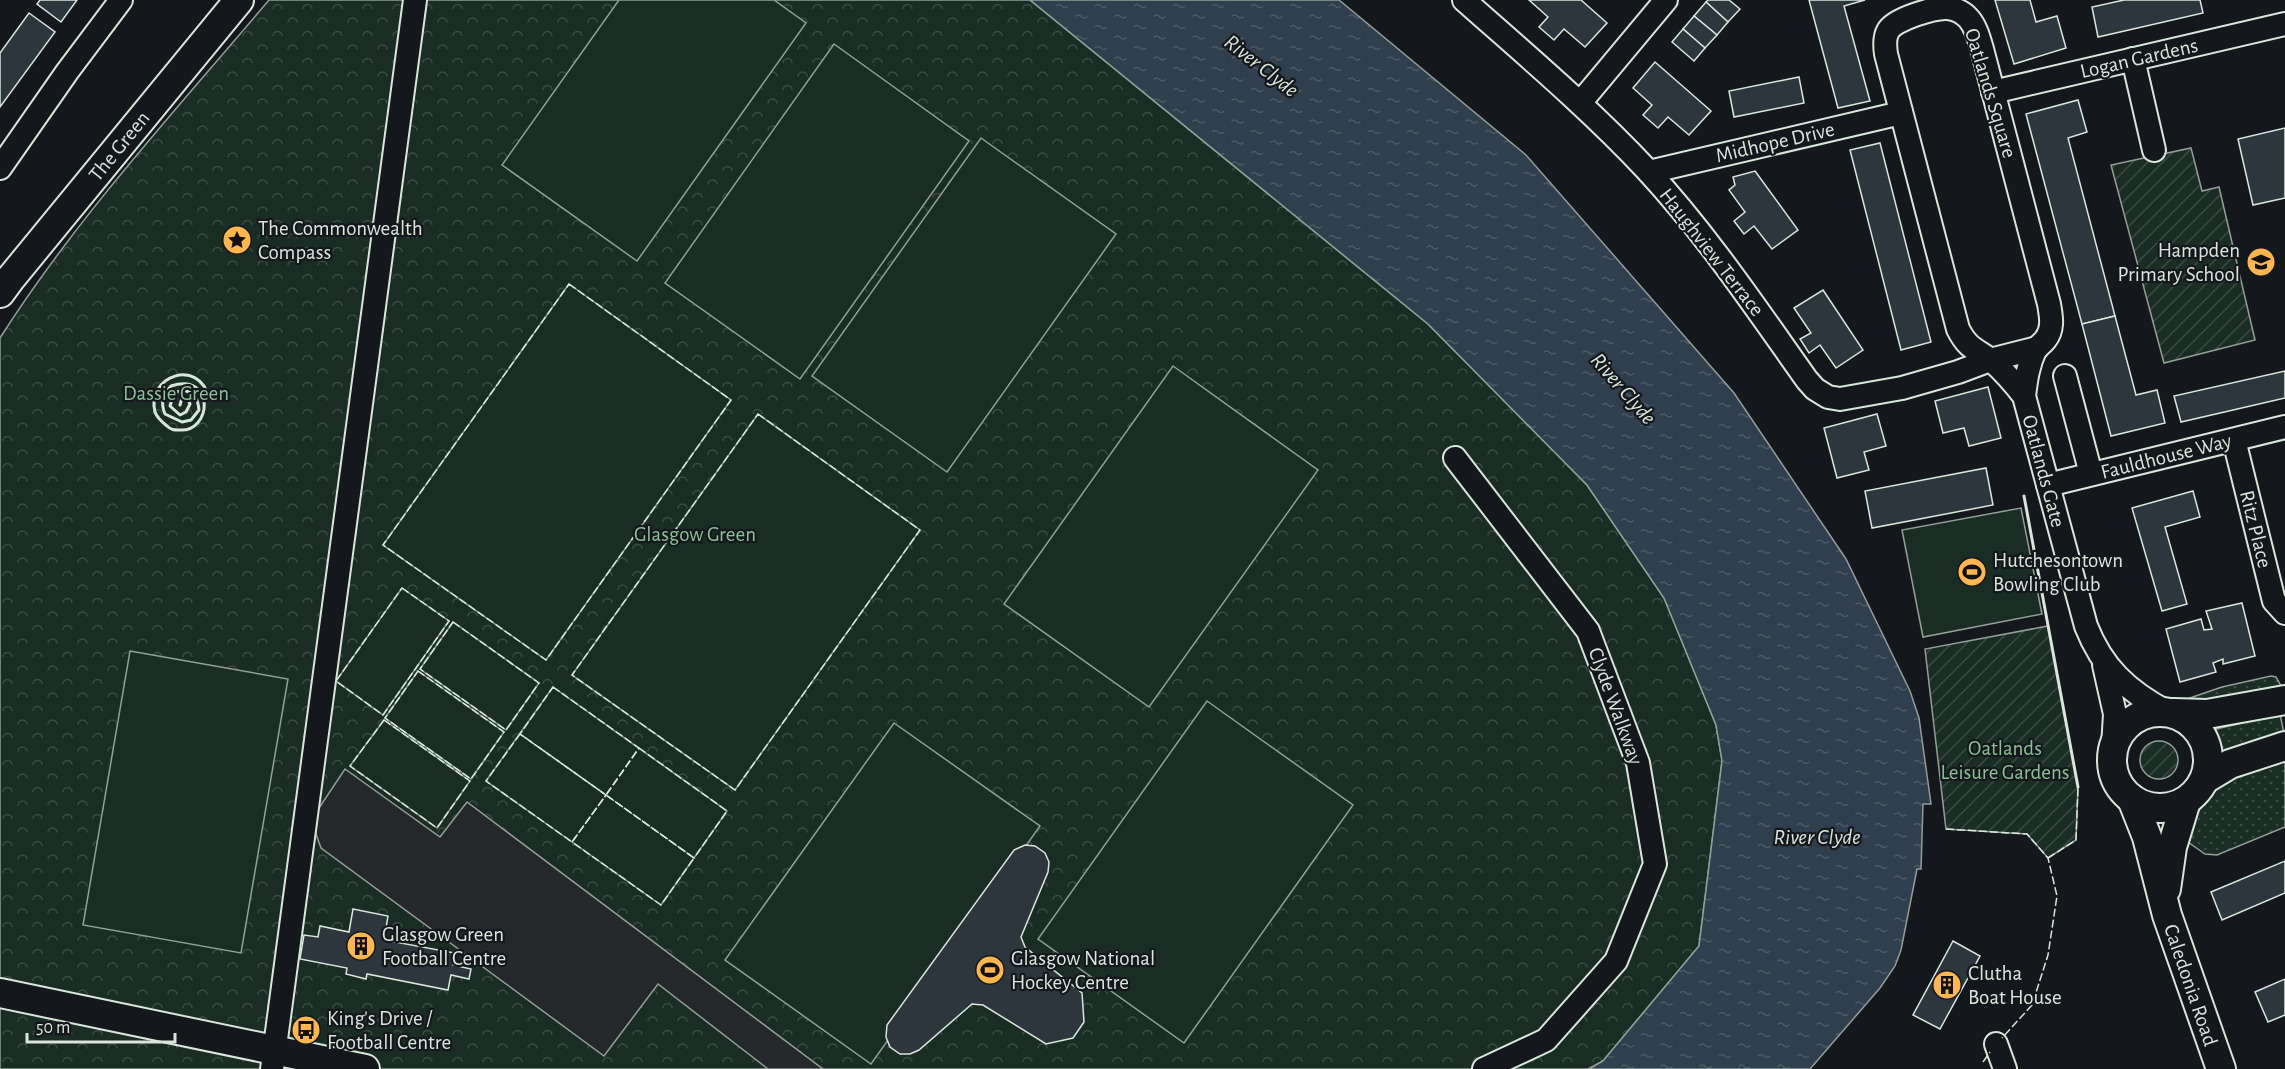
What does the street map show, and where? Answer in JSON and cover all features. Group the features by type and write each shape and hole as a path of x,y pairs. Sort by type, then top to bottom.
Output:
{"main road":[{"name":"The Green","path":"0,293 238,0"},
{"path":"2170,713 2189,721 2200,732 2207,747 2208,763 2205,779 2186,801 2173,807 2144,806 2132,799 2121,787 2114,773 2113,747 2124,728 2136,718 2151,712 2207,714 2285,700"},
{"path":"2205,779 2239,760 2285,746"},
{"name":"Caledonia Road","path":"2132,799 2147,837 2167,915 2221,1069"},
{"name":"Caledonia Road","path":"2164,900 2172,847 2186,801"},
{"path":"0,993 273,1060 365,1069"}],"street":[{"path":"0,168 121,0"},
{"path":"273,1060 415,0"},
{"name":"Haughview Terrace","path":"1464,0 1580,103 1648,172 1707,239 1815,389 1828,398 1840,399 1902,388 1990,360"},
{"path":"1580,103 1666,0"},
{"name":"Oatlands Square","path":"1943,8 1960,12 1976,29 2049,304 2050,331 2037,348 2028,370 2024,396 2010,377 1970,347 1958,329 1886,54 1885,42 1888,31 1902,19 1943,8"},
{"name":"Logan Gardens","path":"1993,92 2285,24"},
{"path":"2133,59 2154,150"},
{"name":"Midhope Drive","path":"1648,172 1901,113"},
{"path":"1990,360 2037,348"},
{"path":"2065,376 2091,474"},
{"name":"Oatlands Gate","path":"2024,396 2086,626 2102,661"},
{"name":"Fauldhouse Way","path":"2048,484 2285,427"},
{"name":"Ritz Place","path":"2234,440 2274,601 2285,613"},
{"name":"Clyde Walkway","path":"1455,458 1588,631 1638,763 1654,864 1616,962 1546,1040 1484,1069"},
{"path":"2102,661 2134,692 2170,713"},
{"path":"2102,661 2115,714 2113,747"},
{"path":"1996,1044 2005,1069"}],"green space":[{"name":"Glasgow Green","path":"269,0 1030,0 1428,324 1587,485 1664,598 1716,725 1722,761 1699,946 1603,1061 1588,1069 0,1069 0,338 30,293 94,207"},
{"path":"619,0 774,0 806,23 637,261 502,165"},
{"path":"834,44 969,141 800,379 665,283"},
{"path":"981,138 1116,234 947,472 812,376"},
{"path":"2191,148 2202,191 2219,187 2255,340 2164,363 2111,165"},
{"path":"569,284 731,400 546,660 383,545"},
{"path":"1173,366 1318,470 1149,707 1004,604"},
{"path":"758,414 920,530 735,790 572,675"},
{"name":"Hutchesontown Bowling Club","path":"2021,508 2042,614 1923,637 1902,530"},
{"path":"402,588 449,621 383,715 336,681"},
{"path":"453,622 539,683 506,730 420,669"},
{"name":"Oatlands Leisure Gardens","path":"2048,626 2078,787 2076,840 2048,858 2027,834 1946,829 1925,649"},
{"path":"130,651 288,679 241,953 83,925"},
{"path":"418,671 504,732 471,779 385,718"},
{"path":"2271,676 2276,677 2281,686 2236,703 2181,701 2222,687"},
{"path":"553,687 727,811 661,905 486,781"},
{"path":"1207,701 1353,805 1184,1043 1038,939"},
{"path":"2280,714 2284,734 2220,756 2212,730"},
{"path":"384,720 470,781 437,828 350,766"},
{"path":"894,723 1040,826 871,1064 725,960"},
{"path":"2159,741 2172,747 2178,760 2172,773 2159,779 2146,773 2140,760 2146,747"},
{"path":"2285,756 2285,827 2217,855 2205,854 2185,840 2199,806 2210,794 2236,776"}],"shaded area":[{"path":"345,769 440,837 467,802 823,1069 768,1069 658,984 604,1056 321,848 311,820"}],"water":[{"name":"River Clyde","path":"1030,0 1339,0 1526,155 1734,393 1846,559 1910,691 1919,718 1931,804 1923,804 1921,869 1917,869 1901,950 1895,966 1880,988 1810,1069 1589,1069 1603,1061 1699,946 1722,761 1716,725 1664,598 1587,485 1428,324"}],"building":[{"path":"40,0 77,0 61,22 37,4"},
{"path":"1529,0 1581,0 1607,23 1585,47 1564,29 1554,40 1539,27 1548,17"},
{"path":"1708,0 1729,0 1740,9 1728,22 1706,2"},
{"path":"1809,0 1865,0 1844,6 1870,101 1838,108"},
{"path":"1995,0 2030,0 2036,22 2057,16 2066,48 2014,64"},
{"path":"2124,0 2200,0 2203,13 2098,37 2092,7"},
{"path":"1706,2 1728,22 1717,35 1694,16"},
{"path":"29,13 55,32 0,107 0,53"},
{"path":"1694,16 1717,35 1705,48 1683,29"},
{"path":"1683,29 1705,48 1694,61 1672,42"},
{"path":"1655,62 1711,111 1689,135 1668,117 1658,128 1643,115 1652,105 1633,88"},
{"path":"1799,77 1804,103 1734,117 1729,91"},
{"path":"2078,100 2087,132 2068,138 2115,316 2082,324 2026,114"},
{"path":"2285,128 2285,198 2253,205 2238,139"},
{"path":"1880,143 1931,342 1901,350 1850,150"},
{"path":"1755,171 1798,230 1772,249 1754,226 1744,234 1734,221 1745,212 1729,190 1735,185 1733,177"},
{"path":"1823,290 1863,350 1836,368 1820,345 1809,353 1800,339 1811,333 1794,308"},
{"path":"2115,316 2136,395 2157,390 2165,423 2111,436 2082,324"},
{"path":"2285,371 2285,398 2181,422 2174,396"},
{"path":"1988,387 2001,438 1969,446 1964,428 1943,433 1935,401"},
{"path":"1877,414 1886,446 1864,452 1869,470 1837,478 1824,428"},
{"path":"1986,468 1993,505 1872,528 1865,491"},
{"path":"2193,491 2200,517 2165,527 2187,604 2162,611 2132,508"},
{"path":"2242,603 2255,656 2223,664 2223,659 2213,663 2216,672 2180,682 2166,629 2201,619 2204,630 2212,629 2206,611"},
{"name":"Glasgow National Hockey Centre","path":"1025,845 1035,846 1045,853 1049,862 1048,872 1021,937 1025,947 1082,993 1084,1022 1073,1038 1046,1044 983,1005 972,1004 919,1050 910,1054 900,1054 890,1047 886,1037 887,1025 1014,850"},
{"path":"2285,861 2285,893 2222,920 2211,892"},
{"name":"Glasgow Green Football Centre","path":"353,909 388,916 384,940 455,953 453,965 471,969 469,979 451,975 448,990 367,974 366,979 346,974 347,968 300,959 304,935 318,937 320,926 349,932"},
{"name":"Clutha Boat House","path":"1953,941 1980,956 1940,1029 1913,1015"},
{"path":"2285,979 2285,1015 2268,1022 2255,992"}],"fence":[{"path":"569,284 731,400 546,660 383,545 569,284"},
{"path":"758,414 920,530 735,790 572,675 758,414"},
{"path":"402,588 449,621 383,715 336,681 402,588"},
{"path":"453,622 539,683 506,730 420,669 453,622"},
{"path":"418,671 504,732 471,779 385,718 418,671"},
{"path":"553,687 639,748 606,795 520,734 553,687"},
{"path":"384,720 470,781 437,828 350,766 384,720"},
{"path":"520,734 606,795 572,842 486,781 520,734"},
{"path":"639,748 727,811 694,858 606,795 639,748"},
{"path":"2048,858 2076,840 2078,787"},
{"path":"606,795 694,858 661,905 572,842 606,795"},
{"path":"1946,829 2027,834 2048,858 2057,896 2048,955 2032,1005 2002,1038"},
{"path":"1983,1062 1990,1052"}],"wall":[{"path":"180,405 182,398 188,400 190,404 186,412 180,415 170,406 174,393 184,390 195,397 199,410 191,420 182,422 165,414 163,399 171,386 186,384 196,387 202,395 203,414 190,428 171,429 160,420 155,412 154,399 158,389 165,381 175,376 185,375 195,378 203,385 209,398"},
{"path":"2024,496 2078,787"}],"place":[{"name":"The Commonwealth Compass","path":"237,240"},
{"name":"Hampden Primary School","path":"2261,262"},
{"name":"Hutchesontown Bowling Club","path":"1972,572"},
{"name":"Glasgow Green Football Centre","path":"361,946"},
{"name":"Glasgow National Hockey Centre","path":"990,970"},
{"name":"Clutha Boat House","path":"1947,985"},
{"name":"King's Drive / Football Centre","path":"306,1030"}],"park label":[{"name":"Dassie Green","path":"176,393"}]}
